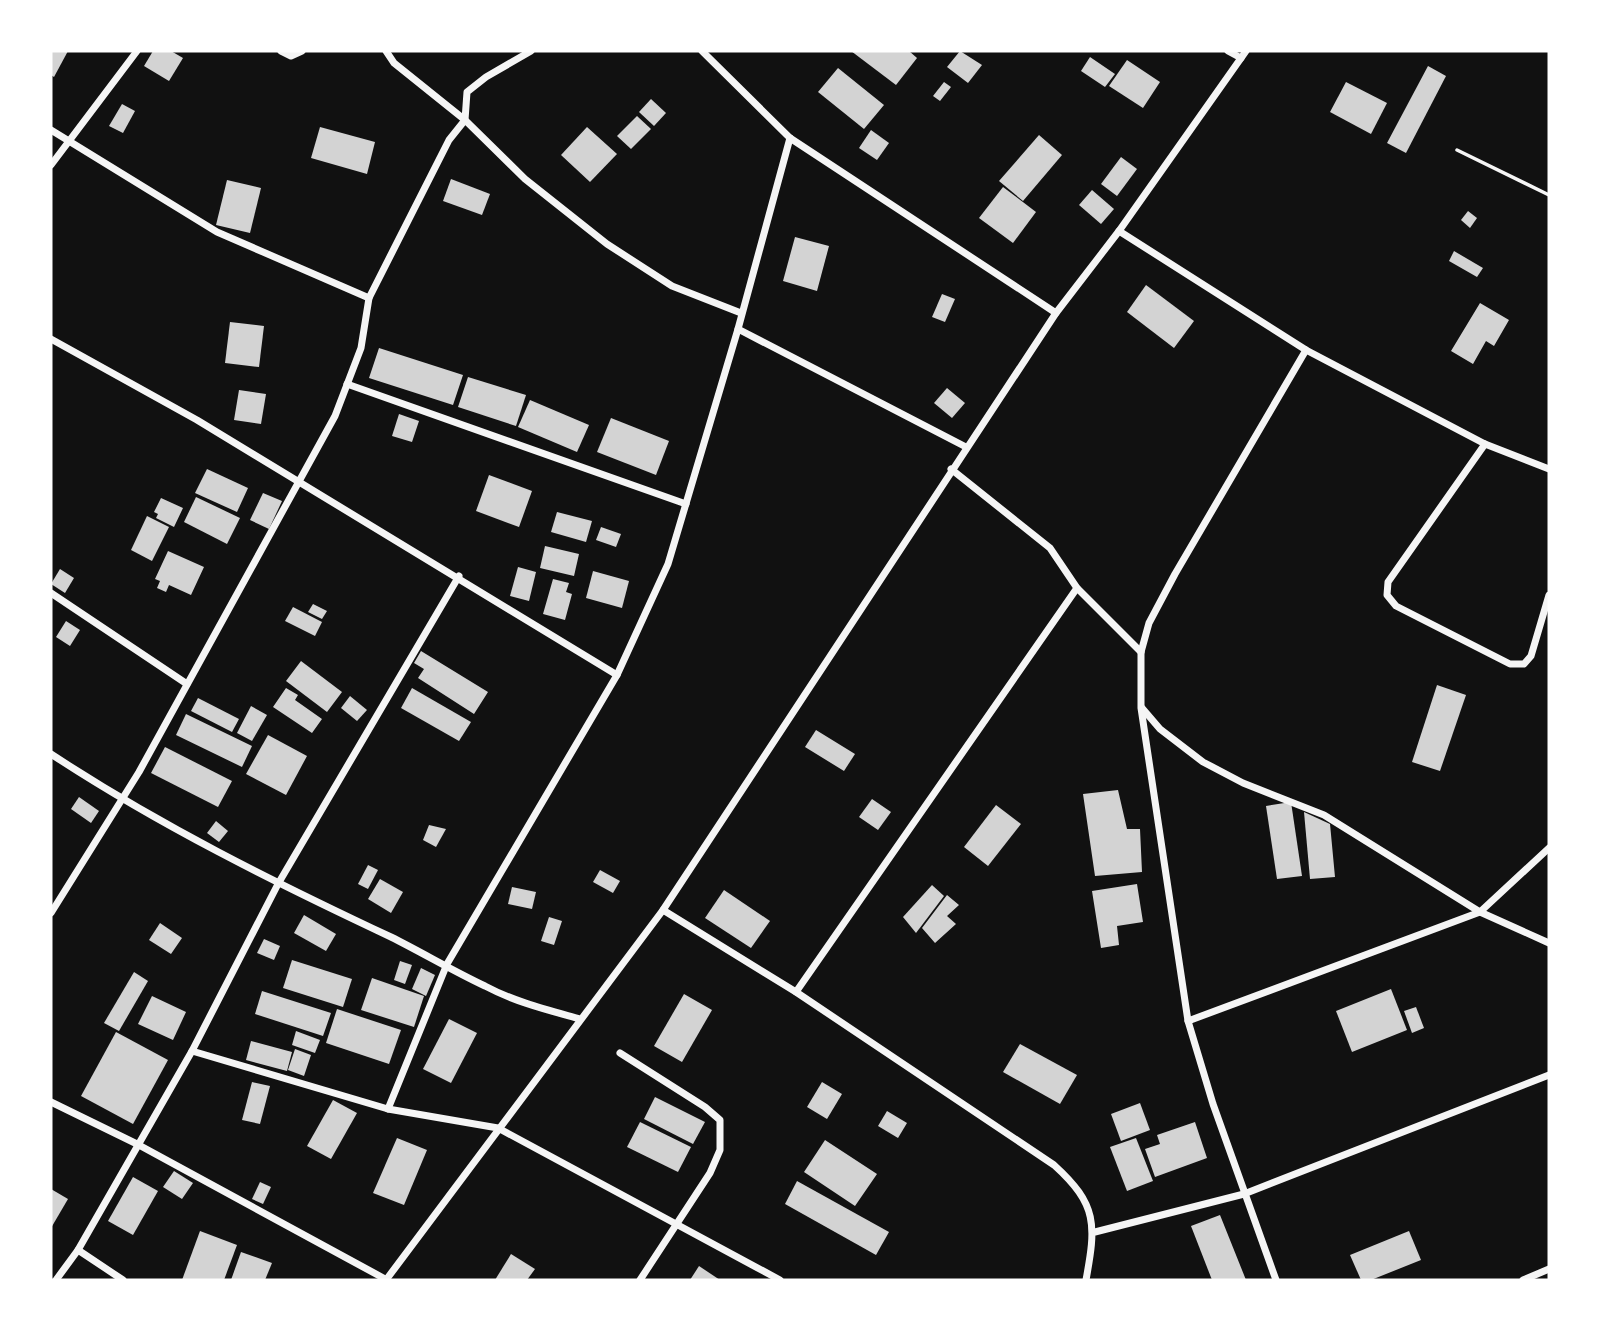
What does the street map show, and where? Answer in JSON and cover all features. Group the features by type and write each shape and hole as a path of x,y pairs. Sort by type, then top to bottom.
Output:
{"street":[{"path":"51,165 137,51"},
{"path":"281,51 291,56 302,51"},
{"path":"386,51 394,63 464,120 525,179 607,244 673,286 741,313"},
{"path":"51,913 187,684 335,416 361,348 369,298 449,140 464,120 467,92 486,77 531,51"},
{"path":"702,51 790,138 1056,313"},
{"path":"1228,51 1241,58"},
{"path":"51,1102 136,1144 387,1280 663,910 1056,313 1119,231 1246,51"},
{"path":"51,130 217,232 369,298"},
{"path":"388,1109 447,964 617,675 668,564 738,329 790,138"},
{"path":"1119,231 1306,350 1485,444 1549,469"},
{"path":"738,329 966,447"},
{"path":"51,339 197,420 297,483 459,576 617,675"},
{"path":"1276,1280 1244,1194 1188,1021 1141,708 1142,652 1149,623 1175,574 1306,350"},
{"path":"347,384 686,504"},
{"path":"1485,444 1388,582 1387,595 1396,606 1510,664 1524,664 1531,656 1549,595"},
{"path":"951,469 1050,548 1077,588 1142,652"},
{"path":"56,1280 78,1250 136,1144 192,1051 278,884 459,576"},
{"path":"796,992 1077,588"},
{"path":"51,593 187,684"},
{"path":"1141,708 1160,729 1203,762 1243,783 1324,815 1480,912 1549,943"},
{"path":"51,754 120,800 278,884 447,964 485,987 535,1007 580,1019"},
{"path":"1188,1021 1480,912 1549,848"},
{"path":"663,910 796,992 1054,1165 1083,1195 1092,1213 1095,1232 1086,1280"},
{"path":"192,1051 388,1109 498,1128 780,1280"},
{"path":"620,1053 705,1107 720,1120 720,1150 678,1226 640,1280"},
{"path":"1095,1232 1244,1194 1549,1075"},
{"path":"78,1250 123,1280"},
{"path":"1523,1280 1549,1269"}],"path":[{"path":"1457,150 1549,195"}],"building":[{"path":"51,51 68,51 54,77 51,75"},
{"path":"153,51 171,51 183,58 169,81 144,66"},
{"path":"851,51 909,51 917,58 896,85"},
{"path":"960,51 982,65 968,83 947,67"},
{"path":"1090,57 1115,74 1105,87 1081,71"},
{"path":"1127,60 1160,82 1143,108 1109,86"},
{"path":"1428,66 1446,76 1406,153 1387,143"},
{"path":"838,68 884,105 864,129 818,92"},
{"path":"944,82 951,87 940,101 933,96"},
{"path":"1346,82 1387,103 1371,134 1330,112"},
{"path":"651,99 666,113 654,126 639,112"},
{"path":"122,104 135,111 123,133 109,126"},
{"path":"637,116 651,129 631,149 617,136"},
{"path":"320,127 375,142 367,174 311,158"},
{"path":"587,127 617,154 590,182 561,155"},
{"path":"871,130 889,143 877,160 859,148"},
{"path":"1039,135 1062,155 1023,201 999,181"},
{"path":"1121,157 1137,169 1117,196 1101,184"},
{"path":"451,179 490,194 482,215 443,201"},
{"path":"227,180 261,188 250,233 216,225"},
{"path":"1003,187 1036,212 1013,243 979,218"},
{"path":"1092,190 1114,209 1101,224 1079,205"},
{"path":"1468,211 1477,218 1470,228 1461,220"},
{"path":"795,237 829,246 817,291 783,281"},
{"path":"1454,251 1483,268 1477,277 1449,261"},
{"path":"1146,285 1194,321 1174,348 1127,312"},
{"path":"942,294 955,299 945,322 932,317"},
{"path":"1480,303 1509,320 1494,346 1486,341 1473,364 1451,351"},
{"path":"230,322 264,326 259,367 225,363"},
{"path":"379,348 463,375 453,405 369,378"},
{"path":"468,377 526,395 516,426 458,407"},
{"path":"947,388 965,403 952,418 934,403"},
{"path":"239,390 266,394 261,424 234,420"},
{"path":"530,400 589,425 577,452 518,427"},
{"path":"399,414 419,421 412,442 392,436"},
{"path":"611,418 669,441 656,475 597,452"},
{"path":"207,469 248,488 237,512 195,493"},
{"path":"489,475 532,491 519,527 476,511"},
{"path":"263,493 282,501 269,529 250,520"},
{"path":"196,497 240,518 227,544 184,522"},
{"path":"161,498 183,508 174,527 156,518 158,514 154,512"},
{"path":"557,512 592,521 586,542 551,532"},
{"path":"147,516 169,527 152,561 131,550"},
{"path":"601,527 621,534 616,547 596,540"},
{"path":"545,546 579,554 574,576 540,568"},
{"path":"168,551 204,567 191,595 169,585 166,592 157,588 160,581 155,579"},
{"path":"518,567 536,572 529,601 510,596"},
{"path":"60,569 74,578 65,593 51,584"},
{"path":"593,571 629,581 622,608 586,598"},
{"path":"553,579 569,583 566,592 572,594 565,620 543,614"},
{"path":"313,604 327,611 322,619 308,612"},
{"path":"293,607 322,622 315,636 285,621"},
{"path":"66,621 80,630 70,646 56,637"},
{"path":"421,651 488,692 474,714 418,678 424,669 414,663"},
{"path":"301,661 342,692 327,712 286,681"},
{"path":"1437,685 1466,695 1440,771 1412,762"},
{"path":"286,688 298,695 295,700 322,719 312,733 273,707"},
{"path":"412,688 471,722 459,741 401,708"},
{"path":"350,696 367,710 357,721 341,708"},
{"path":"198,698 239,719 232,732 191,711"},
{"path":"251,706 267,715 252,741 237,733"},
{"path":"186,714 252,746 242,767 176,735"},
{"path":"816,730 855,754 844,771 805,747"},
{"path":"268,735 307,756 286,795 246,774"},
{"path":"165,747 232,781 218,807 151,773"},
{"path":"1118,790 1127,829 1140,829 1142,872 1095,876 1083,794"},
{"path":"79,797 99,811 91,823 71,809"},
{"path":"872,799 891,812 878,830 859,817"},
{"path":"1291,802 1302,876 1277,879 1266,806"},
{"path":"996,805 1021,824 988,866 964,847"},
{"path":"1304,812 1330,824 1335,877 1310,879"},
{"path":"216,821 228,831 219,842 207,833"},
{"path":"429,825 446,829 436,847 423,840"},
{"path":"368,865 378,870 368,889 358,884"},
{"path":"600,870 620,881 613,893 593,882"},
{"path":"380,879 403,892 391,913 368,899"},
{"path":"1137,884 1143,922 1117,926 1119,945 1101,948 1092,891"},
{"path":"932,885 944,896 916,933 903,917"},
{"path":"512,887 536,892 532,909 508,904"},
{"path":"724,890 770,921 751,948 705,918"},
{"path":"947,895 959,905 947,916 956,924 935,943 922,928"},
{"path":"304,915 336,934 326,951 294,933"},
{"path":"549,917 562,921 554,945 541,941"},
{"path":"160,923 182,938 171,954 149,940"},
{"path":"264,939 280,946 274,960 257,953"},
{"path":"292,960 352,979 343,1007 283,988"},
{"path":"400,961 412,965 405,984 394,980"},
{"path":"421,968 435,975 426,996 412,989"},
{"path":"134,972 148,981 119,1031 104,1023"},
{"path":"372,978 424,996 414,1027 361,1010"},
{"path":"1391,989 1407,1030 1352,1052 1336,1011"},
{"path":"262,991 331,1013 323,1036 255,1014"},
{"path":"684,994 712,1010 682,1062 654,1046"},
{"path":"152,996 186,1012 173,1040 138,1024"},
{"path":"1416,1007 1424,1028 1412,1033 1404,1011"},
{"path":"337,1009 401,1030 389,1064 326,1043"},
{"path":"449,1019 477,1033 451,1083 423,1069"},
{"path":"296,1031 320,1040 315,1053 292,1045"},
{"path":"116,1032 168,1060 133,1124 81,1096"},
{"path":"251,1041 292,1052 287,1071 246,1060"},
{"path":"1020,1044 1077,1075 1060,1104 1003,1072"},
{"path":"295,1049 311,1055 304,1076 288,1070"},
{"path":"252,1082 270,1086 260,1124 242,1120"},
{"path":"822,1082 842,1094 827,1119 807,1107"},
{"path":"655,1097 705,1122 693,1144 644,1119"},
{"path":"333,1100 357,1113 331,1159 307,1146"},
{"path":"1140,1103 1150,1130 1121,1141 1111,1114"},
{"path":"887,1111 907,1123 898,1138 878,1126"},
{"path":"640,1122 691,1147 678,1172 627,1147"},
{"path":"1195,1122 1207,1158 1155,1177 1145,1149 1160,1144 1157,1135"},
{"path":"397,1138 427,1150 404,1205 373,1193"},
{"path":"1136,1138 1153,1181 1127,1191 1110,1147"},
{"path":"825,1140 877,1174 855,1206 804,1172"},
{"path":"174,1171 193,1183 182,1199 163,1187"},
{"path":"133,1177 158,1191 133,1235 108,1221"},
{"path":"797,1181 889,1232 876,1255 785,1204"},
{"path":"260,1182 271,1187 263,1204 252,1199"},
{"path":"51,1189 68,1199 51,1228"},
{"path":"1220,1215 1246,1280 1212,1280 1191,1226"},
{"path":"200,1231 237,1245 224,1280 182,1280"},
{"path":"1409,1231 1421,1260 1371,1280 1361,1280 1350,1255"},
{"path":"241,1252 272,1263 265,1280 231,1280"},
{"path":"511,1254 535,1269 527,1280 495,1280"},
{"path":"699,1266 720,1280 690,1280"}]}
